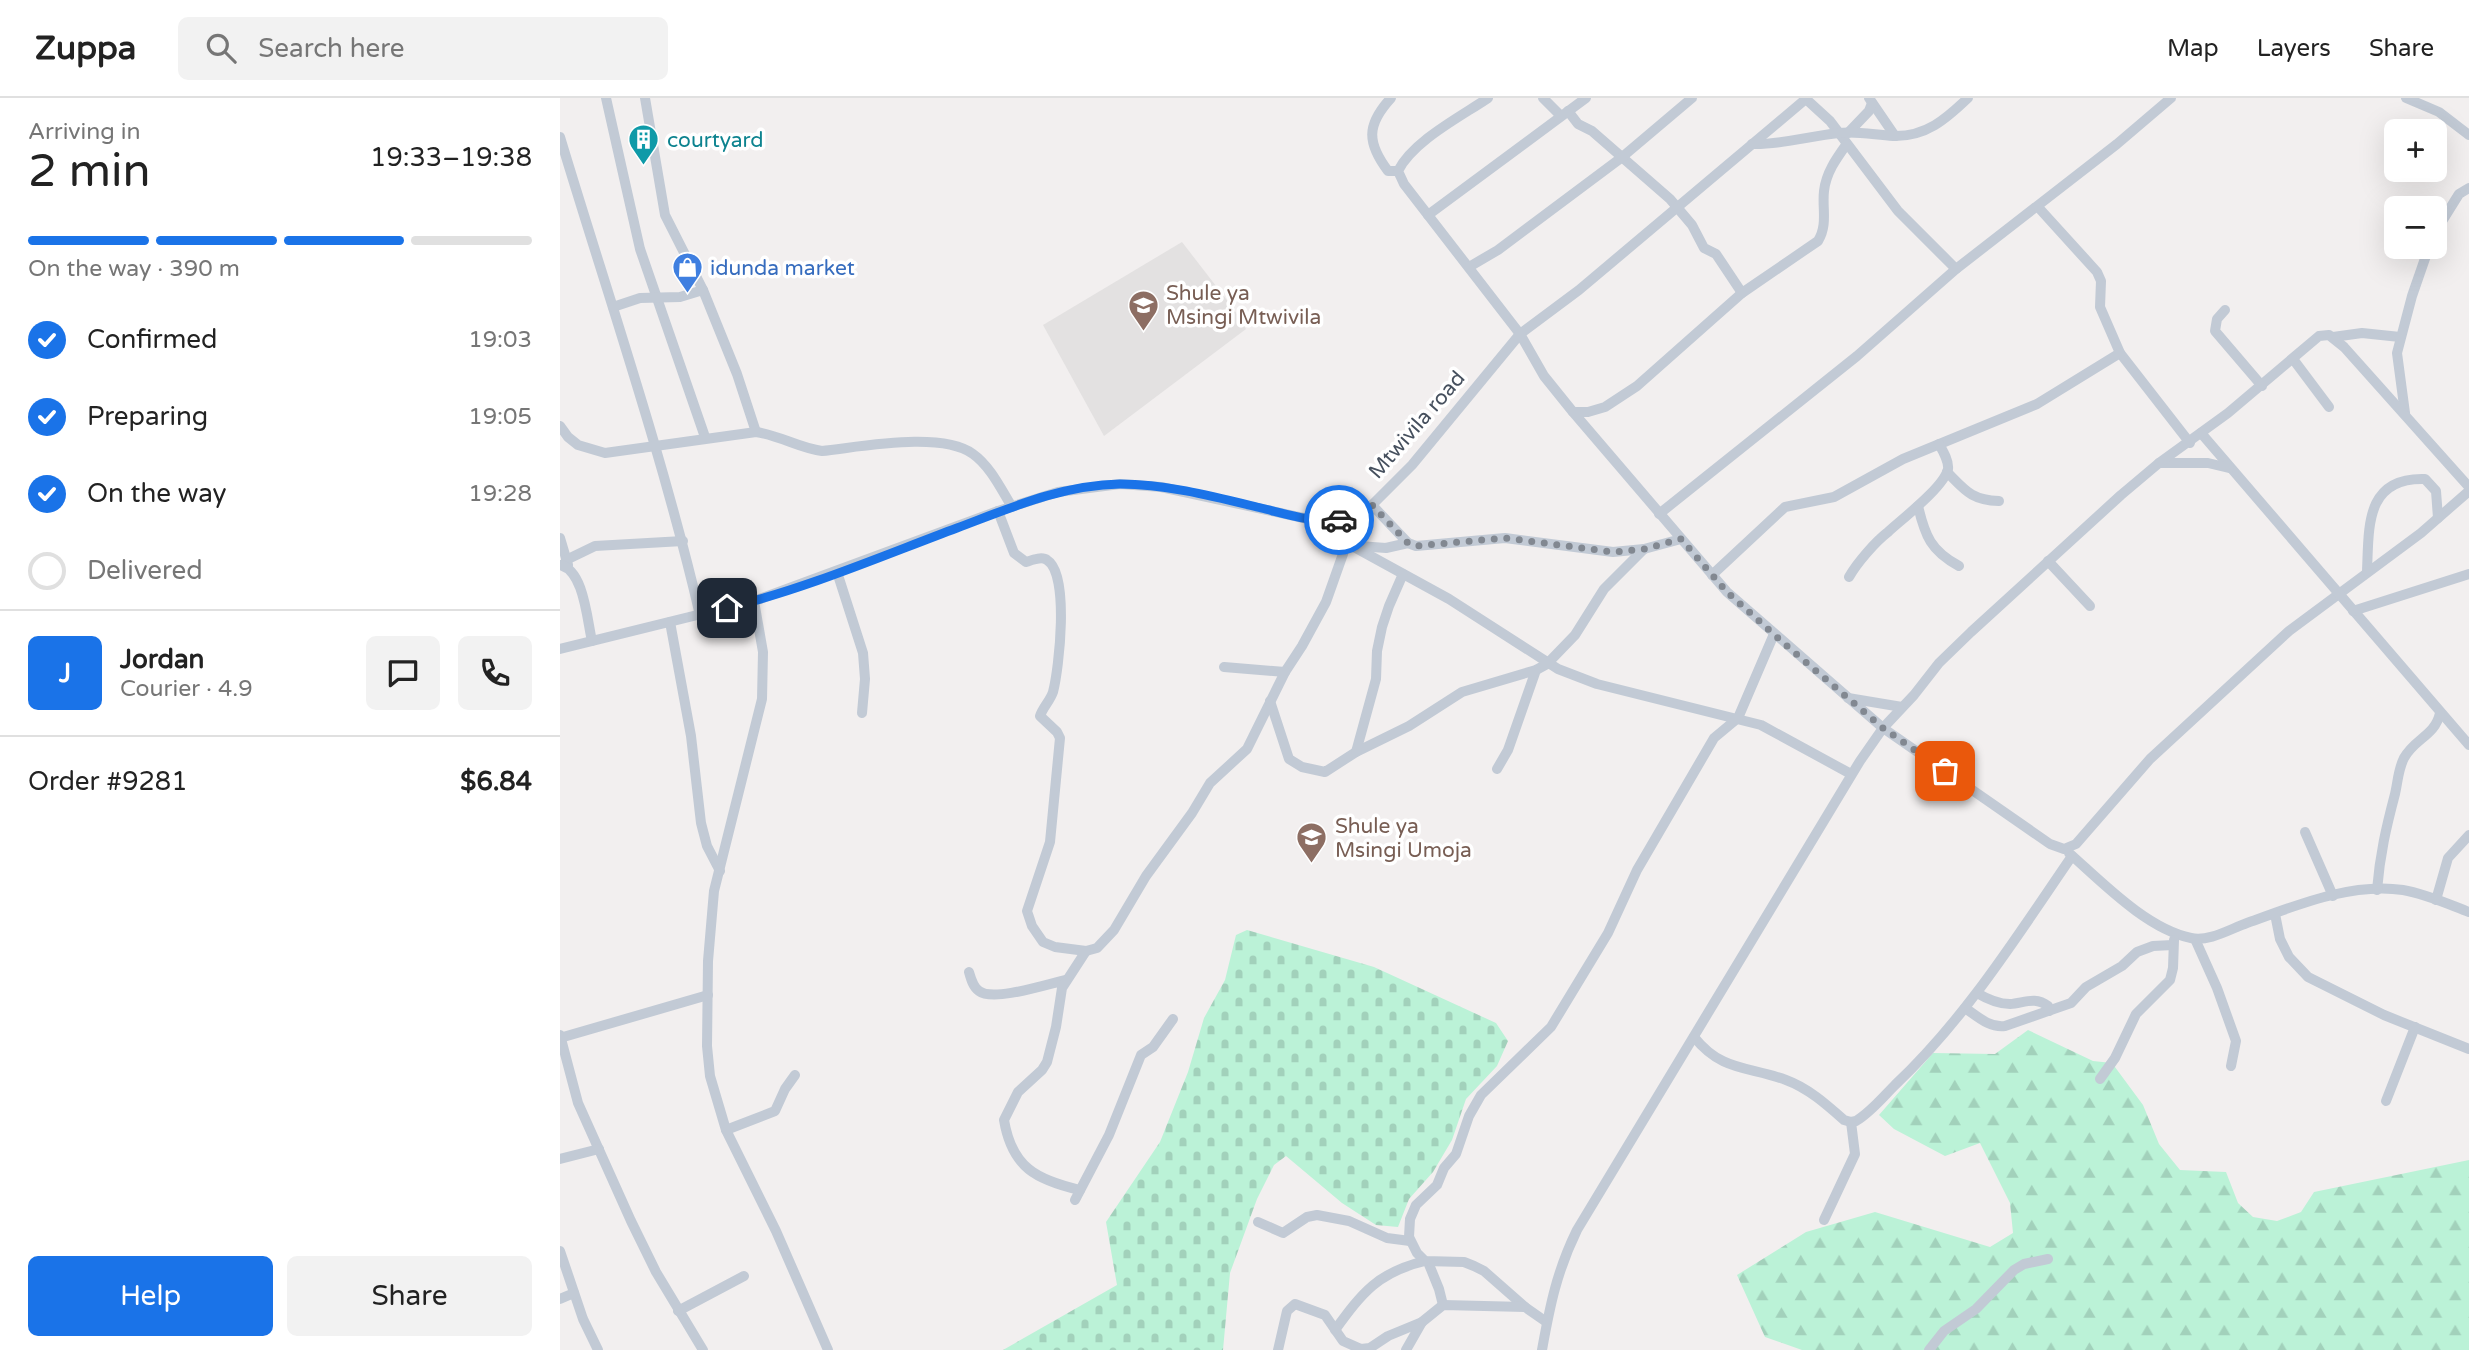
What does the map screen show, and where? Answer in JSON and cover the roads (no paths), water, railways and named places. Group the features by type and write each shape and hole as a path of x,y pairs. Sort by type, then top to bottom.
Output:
{"street":[{"path":"606,98 634,227 655,296 705,438"},
{"path":"645,98 665,215 703,290 737,374 756,432"},
{"path":"1391,98 1380,110 1371,142 1375,154 1388,171 1398,171"},
{"path":"1398,171 1426,140 1488,98"},
{"path":"1543,98 1592,131 1621,158 1639,170 1692,225 1704,248 1716,254 1742,293"},
{"path":"1428,215 1586,98"},
{"path":"1469,267 1497,250 1621,158 1692,98"},
{"path":"1807,98 1844,137 1898,211 1956,269"},
{"name":"Mtwivila road","path":"1349,519 1372,505 1412,465 1520,334 1579,290 1807,98"},
{"path":"1752,145 1925,132 1938,125 1968,98"},
{"path":"1659,514 1857,356 1956,269 2038,207 2171,98"},
{"path":"2406,98 2439,112 2469,135"},
{"path":"1870,100 1895,136"},
{"path":"1573,412 1588,412 1605,407 1637,386 1742,293 1818,241 1824,221 1827,176 1844,137 1869,111 1870,100"},
{"path":"560,137 656,447 683,541 700,615"},
{"path":"1398,171 1404,184 1520,334 1545,376 1712,575 1774,634 1883,728 2050,845 2068,853 2174,939"},
{"path":"2447,213 2459,194 2469,188"},
{"path":"2038,207 2099,277 2100,307 2120,353 2190,443"},
{"path":"2405,414 2397,353 2425,259"},
{"path":"613,307 640,298 680,297 703,290"},
{"path":"2225,310 2217,319 2216,331 2262,386"},
{"path":"1542,1350 1545,1321 1560,1272 1577,1230 1851,774 1883,728 1956,646 2048,561 2159,463 2190,443 2262,386 2319,336 2362,333 2400,337"},
{"path":"1694,1037 1721,1062 1787,1080 1807,1090 1844,1120 1851,1122 1860,1119 1909,1072 1965,1008 2012,947 2068,853 2150,759 2289,631 2438,517 2469,489 2352,354 2333,337"},
{"path":"1712,575 1780,510 1792,504 1834,497 1893,464 2037,404 2120,353"},
{"path":"2293,359 2329,407"},
{"path":"560,426 571,440 590,450 605,453 756,432 775,435 808,449 822,451 920,442 959,446 979,459 1012,507"},
{"path":"2202,433 2469,745"},
{"path":"1849,577 1856,565 1886,533 1918,506 1947,472 1948,463 1939,444"},
{"path":"2159,463 2208,463 2230,468"},
{"path":"1947,472 1972,496 1998,501"},
{"path":"2367,571 2371,512 2384,491 2404,480 2424,479 2437,491 2438,517"},
{"path":"560,649 754,601 998,511 1058,492 1120,484 1161,487 1308,519 1349,519 1349,543 1326,602 1285,672 1247,749 1210,783 1192,813 1146,876 1114,930 1097,948 1086,951 1055,947 1043,942 1032,926 1027,911 1050,842 1053,820 1060,738 1040,716 1052,695 1055,678 1061,594 1053,567 1048,560 1044,558 1026,562 1014,553 998,511"},
{"path":"1372,505 1408,543 1416,546 1505,538 1613,552 1644,549 1681,539"},
{"path":"1918,506 1923,531 1936,551 1959,566"},
{"path":"560,538 565,564 573,572 579,587 592,641"},
{"path":"565,564 595,546 683,541"},
{"path":"1349,543 1386,548 1408,543"},
{"path":"1349,543 1494,627 1547,664 1597,684 1738,718 1774,730 1851,774"},
{"path":"1270,701 1287,754 1292,761 1321,773 1409,726 1461,692 1547,664 1575,635 1604,589 1644,549"},
{"path":"2048,561 2090,606"},
{"path":"836,572 863,653 865,672 862,713"},
{"path":"1356,752 1376,679 1377,651 1382,627 1404,574"},
{"path":"2353,611 2469,574"},
{"path":"754,601 763,652 762,699 711,909 707,1046 710,1076 726,1130 776,1231 828,1350"},
{"path":"670,622 691,736 701,823 707,846 720,871"},
{"path":"1443,1305 1427,1261 1410,1241 1409,1219 1420,1200 1437,1185 1444,1168 1459,1149 1476,1102 1550,1027 1608,933 1637,870 1714,738 1738,718 1774,634"},
{"path":"1224,667 1285,672"},
{"path":"1497,769 1508,750 1535,670"},
{"path":"1848,698 1902,707"},
{"path":"2377,890 2380,855 2398,772 2414,744 2435,729 2440,713"},
{"path":"2305,832 2333,896"},
{"path":"2436,900 2448,858 2469,835"},
{"path":"1965,1008 1998,1027 2071,1003 2086,987 2122,966 2137,952 2174,939 2211,937 2346,892 2400,890 2469,912"},
{"path":"2275,914 2280,939 2288,957 2308,977 2384,1015 2469,1049"},
{"path":"2100,1079 2115,1058 2136,1014 2170,980 2174,939"},
{"path":"2195,939 2234,1033 2236,1048 2231,1066"},
{"path":"1086,951 1062,988 1047,1062 1018,1092 1004,1120 1013,1149 1030,1171 1048,1183 1077,1195 1108,1135 1141,1055 1153,1047 1173,1018"},
{"path":"969,972 980,992 994,995 1066,980"},
{"path":"1977,993 1998,1003 2041,1001 2048,1006 2049,1011"},
{"path":"703,1350 678,1311 631,1221 578,1103 560,1037 708,995"},
{"path":"2386,1101 2416,1027"},
{"path":"726,1130 775,1111 795,1074"},
{"path":"1824,1220 1855,1154 1851,1122"},
{"path":"560,1159 599,1149"},
{"path":"1258,1222 1283,1233 1307,1217 1317,1214 1349,1221 1387,1238 1410,1241"},
{"path":"560,1251 583,1319 598,1350"},
{"path":"1929,1350 1944,1331 1976,1310 2014,1270 2024,1264 2048,1259"},
{"path":"1335,1330 1373,1284 1387,1274 1427,1261 1464,1262 1474,1266 1545,1321"},
{"path":"678,1311 744,1276"},
{"path":"560,1299 574,1293"},
{"path":"1278,1350 1287,1311 1292,1305 1300,1304 1319,1311 1330,1320 1343,1342 1366,1349 1388,1336 1422,1322 1443,1305 1450,1303 1525,1307"},
{"path":"1406,1350 1422,1322"}],"place":[{"name":"courtyard","path":"644,167"},
{"name":"idunda market","path":"687,295"},
{"name":"Shule ya Msingi Mtwivila","path":"1143,332"},
{"name":"Shule ya Msingi Umoja","path":"1312,865"}]}
